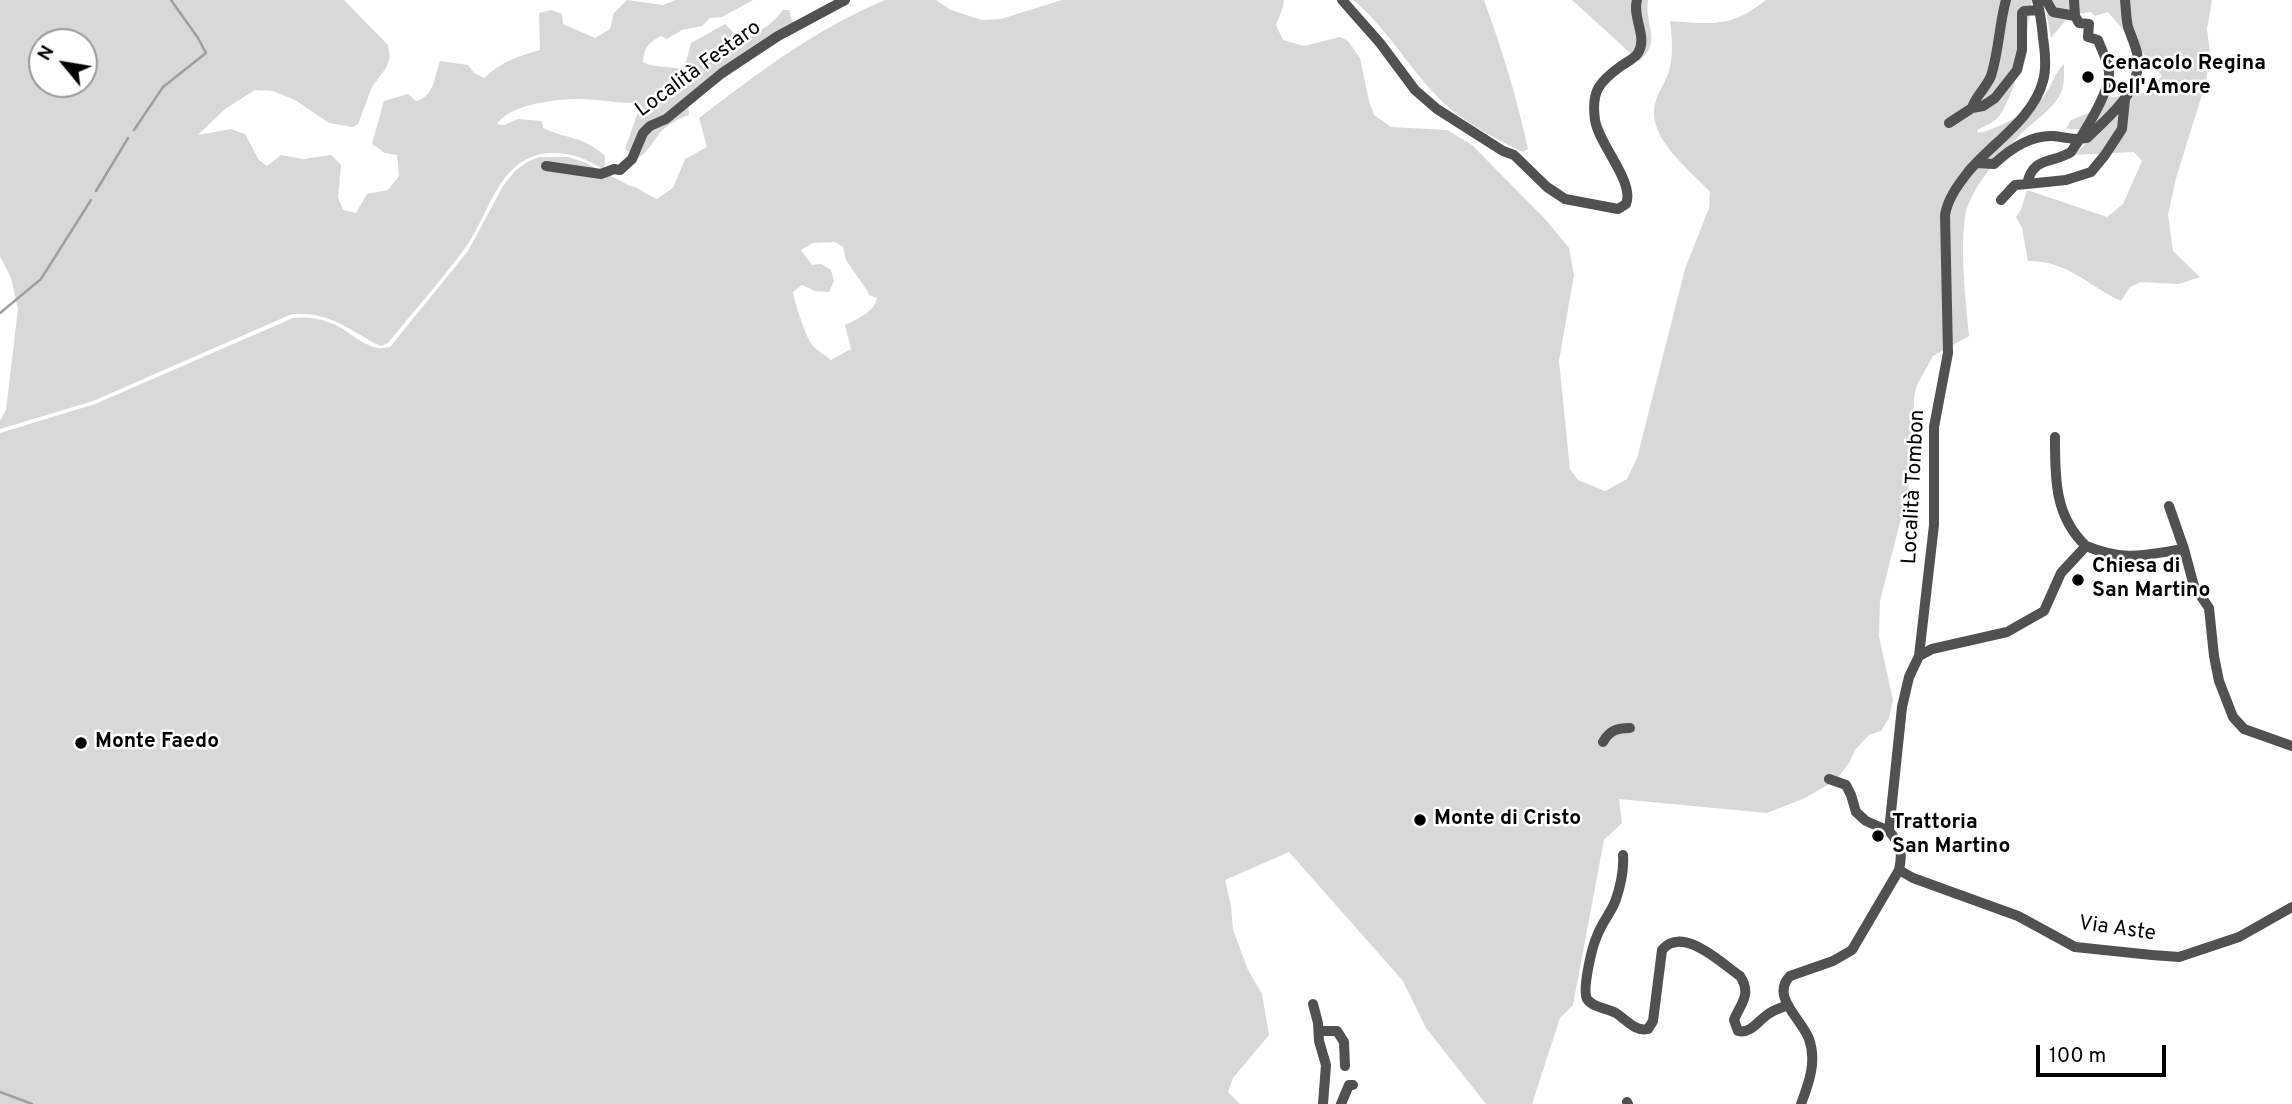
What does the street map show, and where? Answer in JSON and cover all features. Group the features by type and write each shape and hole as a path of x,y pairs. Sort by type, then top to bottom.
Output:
{"street":[{"name":"Località Festaro","path":"546,166 601,174 614,169 620,170 632,159 643,133 650,126 666,119 722,73 778,36 845,0"},
{"path":"1342,0 1365,24 1427,102 1514,155 1547,187 1565,199 1622,208 1628,201 1628,191 1600,135 1595,120 1594,98 1602,82 1638,52 1641,40 1635,15 1637,0"},
{"name":"Località Tombon","path":"1972,108 1993,69 2006,0"},
{"path":"2046,0 2053,12 2075,16"},
{"path":"2027,184 2032,171 2039,163 2071,152 2106,87 2109,73 2098,40 2088,37 2089,24 2079,23 2075,16 2074,0"},
{"path":"1976,163 1994,164 2025,141 2054,136 2079,140 2087,138 2125,99 2137,75 2137,53 2127,24 2125,0"},
{"name":"Località Tombon","path":"1919,656 1934,525 1934,427 1948,354 1945,215 1955,190 1976,163 2020,120 2040,90 2045,63 2038,5 2022,13 2020,63 2013,78 1995,98 1983,106 1972,108 1949,123"},
{"path":"2001,200 2015,186 2055,183 2091,172 2122,129 2125,99"},
{"path":"2056,437 2055,485 2058,496 2074,531 2086,546 2108,555 2128,557 2184,549"},
{"path":"2169,506 2194,586 2209,608 2219,681 2233,716 2244,729 2292,746"},
{"path":"1889,831 1902,707 1909,677 1919,656 1932,649 2007,632 2044,611 2061,573 2086,546"},
{"path":"1603,742 1608,733 1616,728 1630,727"},
{"path":"1801,1104 1811,1079 1810,1040 1784,996 1785,981 1790,976 1833,961 1852,950 1899,870 1902,850 1889,831 1866,821 1856,812 1852,795 1846,786 1829,779"},
{"path":"1623,855 1624,865 1616,900 1593,947 1586,993 1588,1001 1615,1013 1638,1029 1648,1029 1653,1021 1662,950 1670,943 1685,942 1695,944 1740,976 1747,993 1734,1020 1738,1031 1748,1031 1768,1013 1788,1005"},
{"name":"Via Aste","path":"1899,870 1913,878 2018,916 2075,947 2152,955 2179,957 2239,937 2292,907"},
{"path":"1313,1004 1326,1065 1323,1104"},
{"path":"1319,1031 1337,1031 1344,1042 1345,1066"},
{"path":"1341,1104 1349,1085 1353,1085"}],"shaded area":[{"path":"0,0 344,0 388,45 390,57 386,68 372,87 358,124 353,127 329,123 295,100 273,91 255,90 225,109 198,135 231,129 245,134 259,160 267,166 281,155 303,159 331,155 341,165 338,197 343,210 356,213 367,194 388,190 399,176 397,155 385,153 372,144 384,101 408,94 416,101 422,99 433,85 440,61 468,65 474,73 484,78 510,60 540,50 539,13 551,10 562,14 563,24 595,38 610,29 614,13 627,0 663,5 676,0 753,0 722,17 710,18 702,26 682,30 667,39 661,36 648,46 644,53 643,62 684,70 691,43 725,24 741,40 764,28 783,10 789,10 794,29 688,104 689,115 666,127 637,159 625,149 639,109 634,103 586,99 558,100 523,107 503,117 497,124 504,125 518,119 542,121 543,128 597,149 605,156 605,165 603,169 579,157 553,153 534,156 519,164 507,175 463,251 388,343 381,346 326,318 292,314 93,401 0,429 0,421 6,410 18,309 11,278 0,256"},
{"path":"885,0 936,0 951,10 982,20 1001,19 1062,0 1284,0 1276,25 1283,40 1304,46 1340,37 1348,41 1360,58 1374,115 1391,127 1447,130 1472,145 1546,220 1569,248 1574,275 1559,361 1570,469 1578,480 1605,491 1627,479 1637,458 1685,269 1709,208 1710,192 1665,144 1655,121 1655,105 1671,61 1670,21 1710,23 1731,20 1766,0 2032,0 2021,59 2007,103 2000,115 1977,130 1978,133 2004,124 2031,108 2044,96 2064,64 2063,88 2053,105 1999,157 1975,190 1966,212 1963,241 1969,336 1933,356 1917,385 1908,491 1880,601 1879,637 1893,700 1889,718 1881,731 1869,735 1855,750 1836,780 1805,798 1767,813 1619,799 1622,823 1604,840 1573,1005 1560,1018 1532,1104 1486,1104 1426,1028 1403,981 1289,852 1225,880 1233,930 1248,970 1262,994 1269,1035 1233,1078 1228,1092 1240,1104 0,1104 0,433 95,404 293,318 326,321 369,345 390,347 468,251 503,186 515,171 527,162 539,157 568,157 584,162 657,199 673,188 685,159 707,147 699,118 789,53 860,11","holes":["835,242 843,247 846,260 869,295 877,298 869,311 845,325 851,349 831,360 810,342 793,292 802,285 815,291 829,292 834,281 831,270 821,264 812,265 801,250 813,243"]},
{"path":"1353,0 1484,0 1509,74 1528,149 1523,152 1511,146 1476,127 1443,103 1374,20"},
{"path":"1572,0 1648,0 1651,40 1646,54 1639,61"},
{"path":"2044,0 2212,0 2207,29 2210,54 2206,82 2176,178 2168,215 2173,251 2200,277 2179,284 2141,282 2130,287 2121,301 2066,269 2028,261 2022,228 2016,217 2027,190 2107,217 2123,204 2142,161 2134,152 2073,155 2084,146 2091,134 2085,129 2066,129 2071,120 2096,110 2107,98 2149,92 2162,76 2108,12 2095,16 2091,12 2070,15 2051,38"}],"waterway":[{"path":"134,130 163,87 206,53 171,0"},
{"path":"96,191 128,138"},
{"path":"0,313 41,279 91,200"},
{"path":"0,1092 32,1104"}],"place":[{"name":"Cenacolo Regina Dell'Amore","path":"2088,77"},
{"name":"Chiesa di San Martino","path":"2078,580"},
{"name":"Monte Faedo","path":"81,743"},
{"name":"Monte di Cristo","path":"1420,820"},
{"name":"Trattoria San Martino","path":"1878,836"}]}
